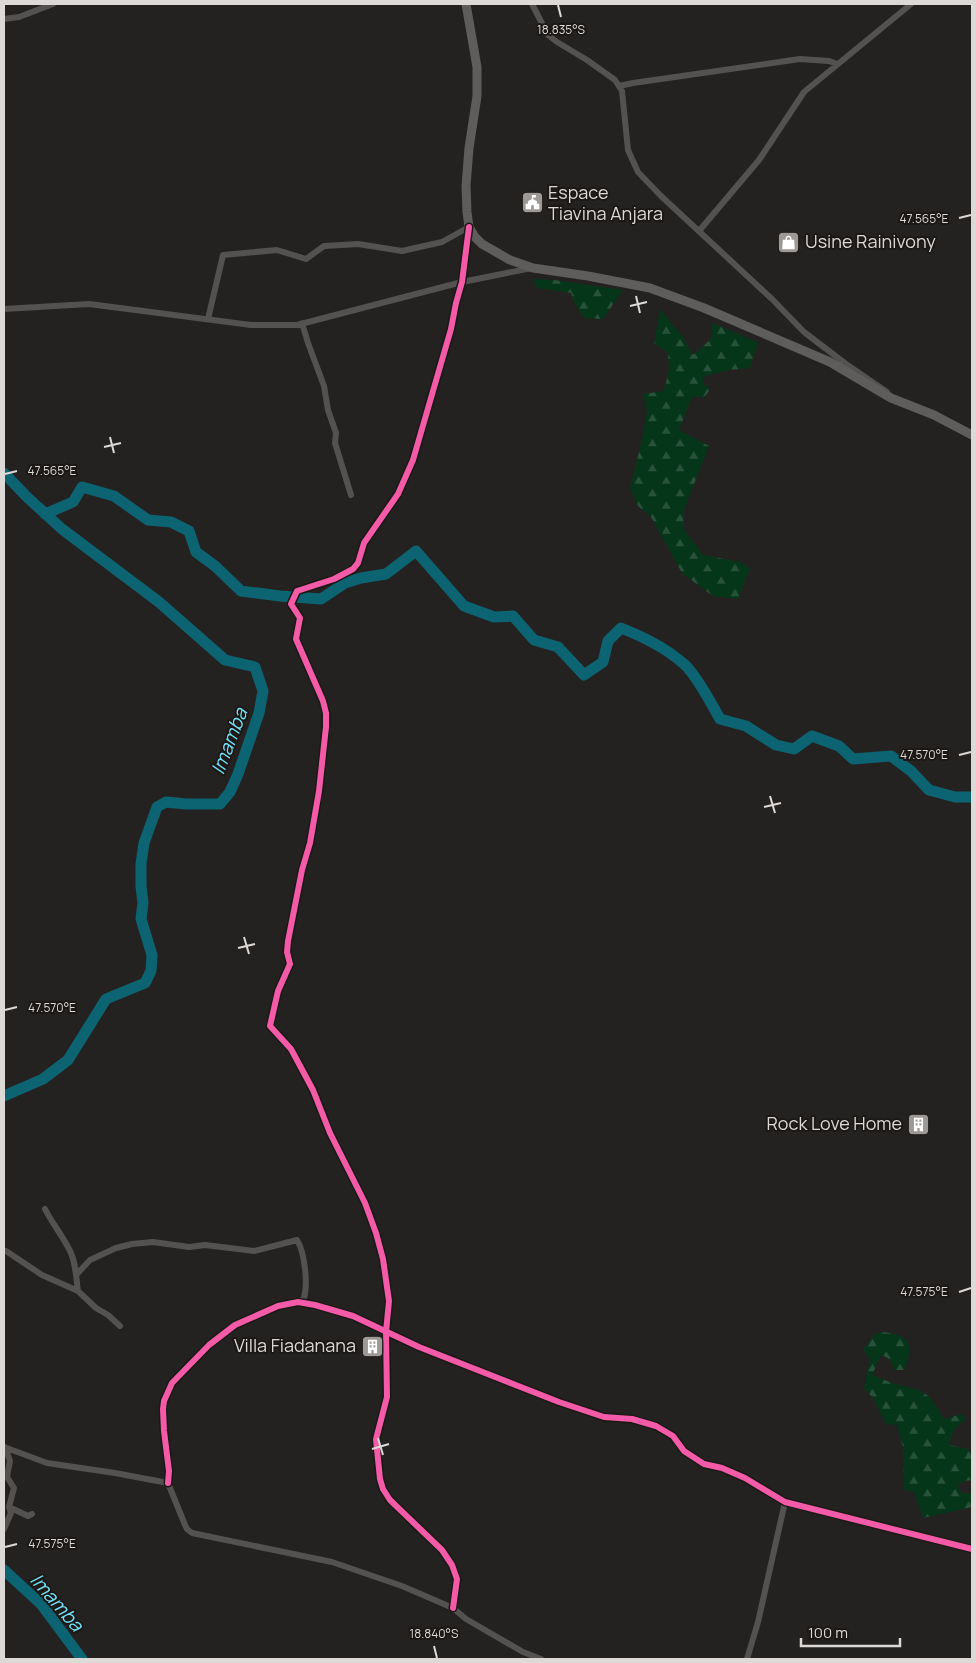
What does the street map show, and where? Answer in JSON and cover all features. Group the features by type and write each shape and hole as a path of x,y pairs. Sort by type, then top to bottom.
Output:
{"street":[{"path":"4,19 19,17 53,4"},
{"path":"453,1608 457,1579 452,1565 438,1545 390,1500 383,1490 380,1479 376,1439 387,1396 386,1332 389,1301 383,1259 376,1233 365,1203 330,1133 313,1090 291,1049 270,1026 278,990 290,964 287,952 288,941 302,870 310,843 319,791 326,727 326,713 323,700 296,639 300,618 292,604 297,591 334,580 353,569 358,563 364,543 398,494 413,460 451,330 462,282 469,227 466,186 469,148 477,96 477,67 466,4"},
{"path":"532,4 548,35 615,80 619,86 622,91 628,150 638,172 661,196 772,299 804,332 846,364 884,389 891,398"},
{"path":"699,231 759,160 804,92 911,4"},
{"path":"619,86 800,60 829,61 837,64"},
{"path":"469,227 474,237 490,250 510,260 533,268 650,288 681,298 766,333 830,362 891,398 934,415 972,436"},
{"path":"208,319 223,255 277,250 306,259 324,246 358,244 402,250 442,242 469,227"},
{"path":"4,309 89,304 251,325 302,323 462,282 533,268"},
{"path":"302,323 324,386 328,410 336,433 335,443 351,495"},
{"path":"45,1209 70,1250 78,1291"},
{"path":"76,1274 90,1260 116,1248 132,1244 152,1242 189,1247 205,1245 254,1251 297,1240 302,1254 306,1290 304,1298 298,1302"},
{"path":"6,1251 42,1275 78,1291 96,1308 108,1315 120,1326"},
{"path":"541,1659 523,1652 466,1619 453,1608 402,1586 332,1562 192,1533 185,1525 168,1483 169,1471 163,1409 172,1383 209,1345 236,1325 278,1306 298,1302 315,1305 353,1316 419,1347 559,1402 604,1417 632,1419 656,1426 673,1436 684,1451 704,1464 722,1468 745,1478 785,1502 972,1549"},
{"path":"4,1447 47,1464 115,1473 168,1483"},
{"path":"4,1447 10,1461 7,1477 14,1488 9,1507 11,1514 4,1529"},
{"path":"747,1659 758,1622 785,1502"},
{"path":"9,1507 28,1516 32,1514"}],"green space":[{"path":"533,279 554,280 623,290 603,319 584,318 571,293 537,288"},
{"path":"660,309 683,337 693,355 712,338 712,323 758,342 750,368 728,370 705,376 702,382 710,390 704,397 692,397 679,430 709,446 684,510 683,528 703,555 740,562 750,568 738,599 713,596 682,573 651,517 638,506 630,488 647,411 643,394 664,391 669,370 668,353 654,343"},
{"path":"881,1332 898,1335 908,1342 908,1361 904,1370 895,1370 888,1358 881,1355 872,1375 892,1383 919,1390 930,1397 944,1419 962,1414 966,1418 953,1431 949,1445 968,1449 972,1455 972,1480 958,1485 961,1493 972,1493 972,1507 923,1518 914,1492 904,1490 903,1447 897,1425 886,1424 873,1398 864,1388 870,1359 863,1350 875,1334"}],"waterway":[{"name":"Imamba","path":"4,473 62,529 159,602 225,660 255,667 263,691 259,713 238,774 230,792 220,804 166,802 157,807 144,843 141,864 143,903 141,919 152,955 151,971 145,983 106,999 68,1060 43,1079 4,1096"},
{"path":"45,514 73,502 82,487 114,496 148,520 171,522 189,531 196,552 215,566 241,591 280,596 321,599 345,583 386,574 416,551 464,606 494,617 513,616 534,640 558,647 584,675 603,662 608,641 621,628 654,643 684,664 699,682 720,719 746,726 776,745 794,749 812,736 839,746 853,759 891,756 911,771 929,790 955,797 972,797"},
{"name":"Imamba","path":"4,1570 41,1604 82,1659"}],"cycle path":[{"path":"453,1608 457,1579 452,1565 442,1550 390,1500 383,1489 380,1479 376,1439 387,1397 386,1332 389,1301 383,1259 376,1233 365,1203 330,1133 313,1090 291,1049 270,1026 278,991 290,964 287,952 288,941 302,870 310,843 319,791 326,727 326,713 323,701 296,639 300,618 291,604 297,591 334,579 353,569 358,563 364,543 398,494 413,460 451,329 462,282 469,227"},
{"path":"168,1483 169,1471 163,1409 164,1401 172,1383 209,1345 235,1325 278,1306 298,1302 353,1316 419,1347 559,1402 604,1417 632,1419 656,1426 673,1436 684,1451 704,1464 722,1468 745,1478 785,1502 972,1549"}],"place":[{"name":"Espace Tiavina Anjara","path":"532,203"},
{"name":"Usine Rainivony","path":"789,242"},
{"name":"Rock Love Home","path":"918,1124"},
{"name":"Villa Fiadanana","path":"372,1346"}]}
